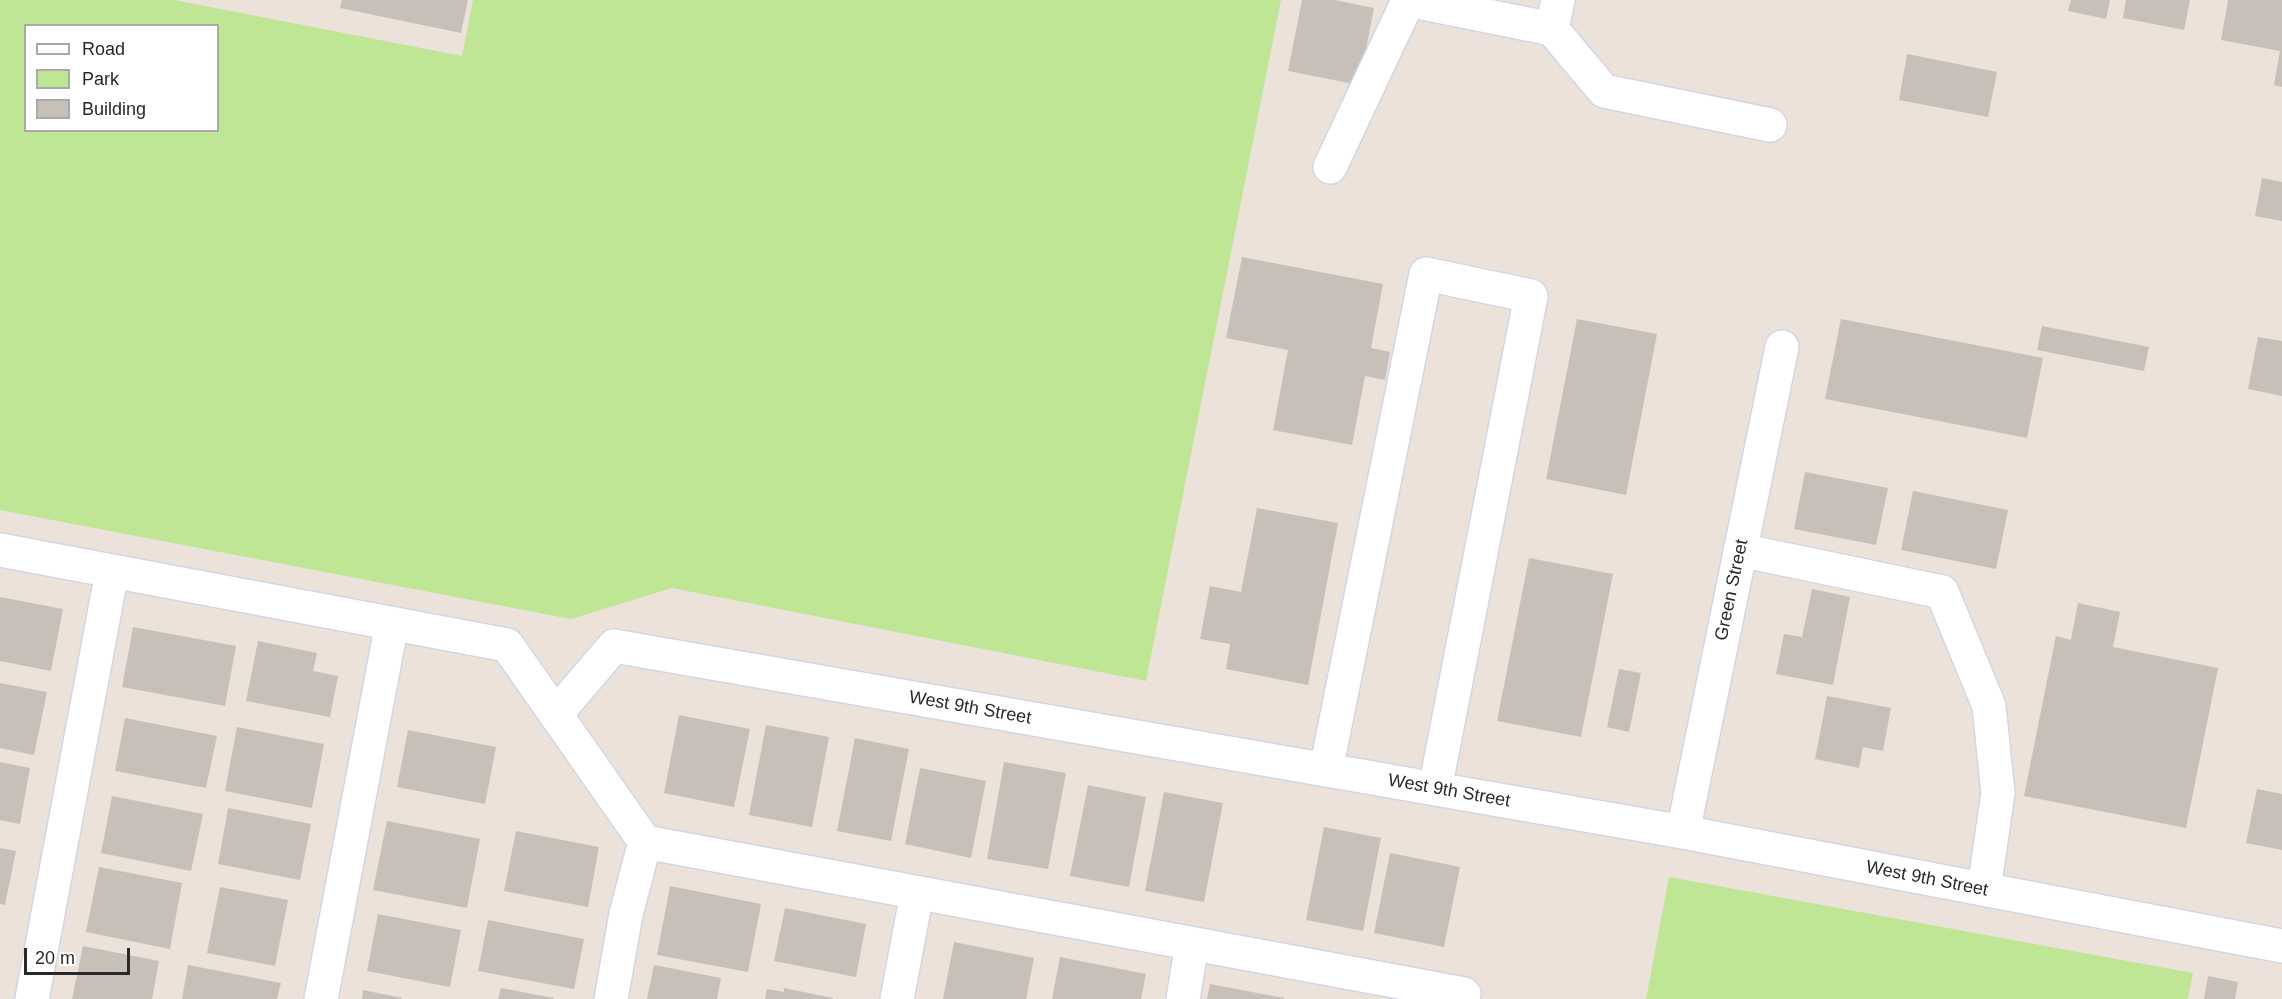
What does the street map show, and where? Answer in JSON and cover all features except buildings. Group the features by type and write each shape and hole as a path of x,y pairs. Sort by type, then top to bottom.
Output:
{"street":[{"path":"1330,167 1408,0 1555,15 1604,91 1770,125"},
{"path":"1326,770 1426,274 1531,296 1435,789"},
{"name":"Green Street","path":"1683,832 1782,347"},
{"path":"0,550 507,645 645,842 1464,994 1463,999"},
{"path":"1740,550 1942,592 1989,706 1998,793 1984,890"},
{"path":"32,999 112,572"},
{"path":"321,999 392,623"},
{"name":"West 9th Street","path":"556,714 614,646 1683,832 2282,946"},
{"path":"611,999 626,914 645,842"},
{"path":"897,999 917,893"},
{"path":"1183,999 1192,944"}],"green space":[{"path":"0,0 174,0 462,56 473,0 1281,0 1146,681 672,588 571,619 0,510"},
{"path":"1669,877 2193,973 2188,999 1646,999"}]}
